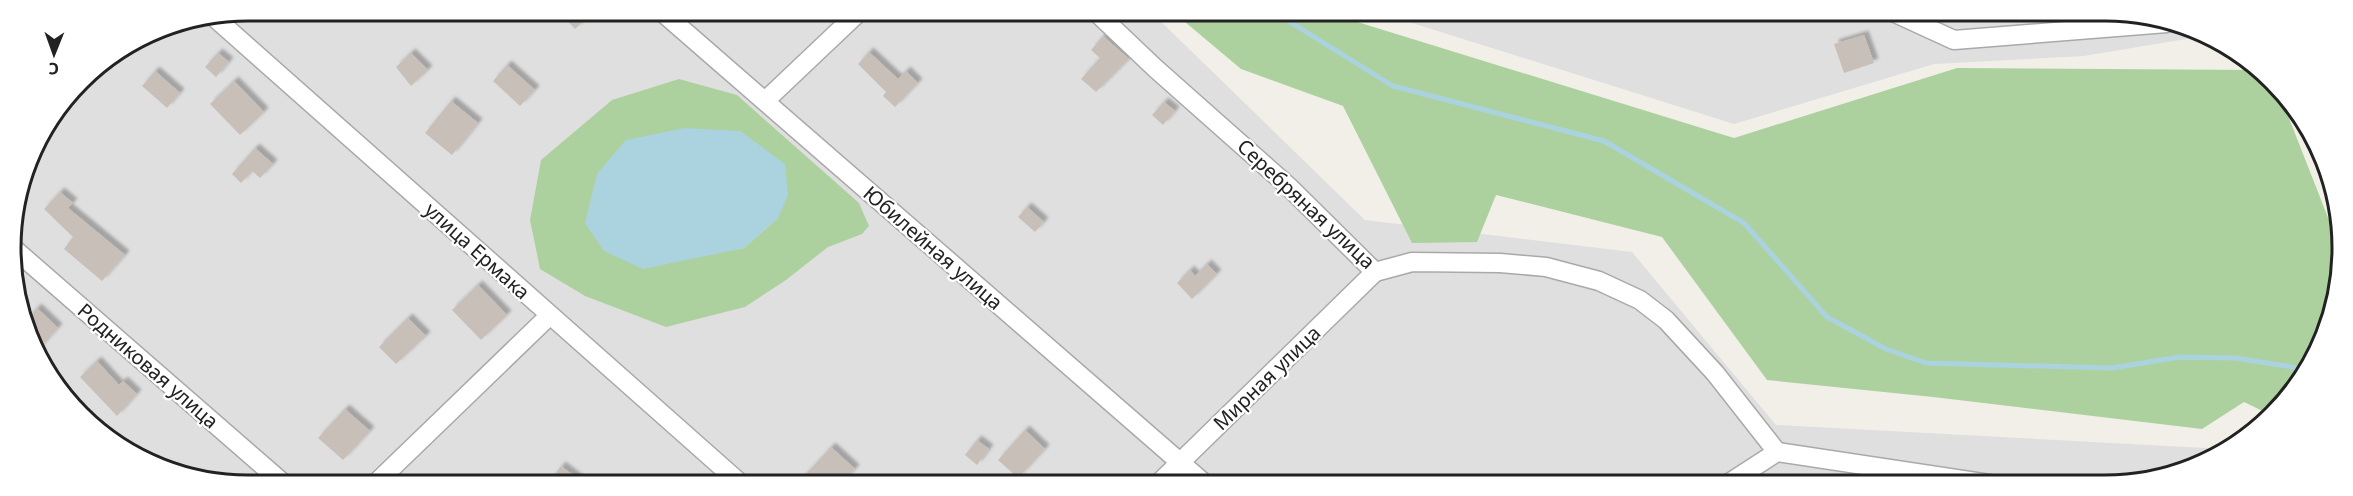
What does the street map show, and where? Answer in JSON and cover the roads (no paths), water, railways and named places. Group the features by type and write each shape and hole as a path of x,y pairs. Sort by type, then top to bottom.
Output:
{"street":[{"name":"Юбилейная улица","path":"673,21 1194,475"},
{"path":"765,101 849,21"},
{"name":"Серебряная улица","path":"1106,21 1288,186 1375,272 1412,262 1500,263 1546,267 1599,281 1640,300 1666,320 1715,373 1777,453"},
{"path":"1913,21 1954,40 2146,25"},
{"name":"улица Ермака","path":"220,23 731,475"},
{"name":"Родниковая улица","path":"21,255 274,475"},
{"name":"Мирная улица","path":"1168,475 1375,272"},
{"path":"384,475 549,316"},
{"path":"1742,475 1777,453 1928,475"}],"water":[{"path":"685,128 740,131 785,164 788,195 778,218 744,248 643,269 604,251 585,223 597,174 626,140"}],"waterway":[{"path":"1288,21 1393,86 1604,141 1744,223 1827,317 1886,349 1926,363 2112,368 2180,357 2235,358 2297,369"}]}
